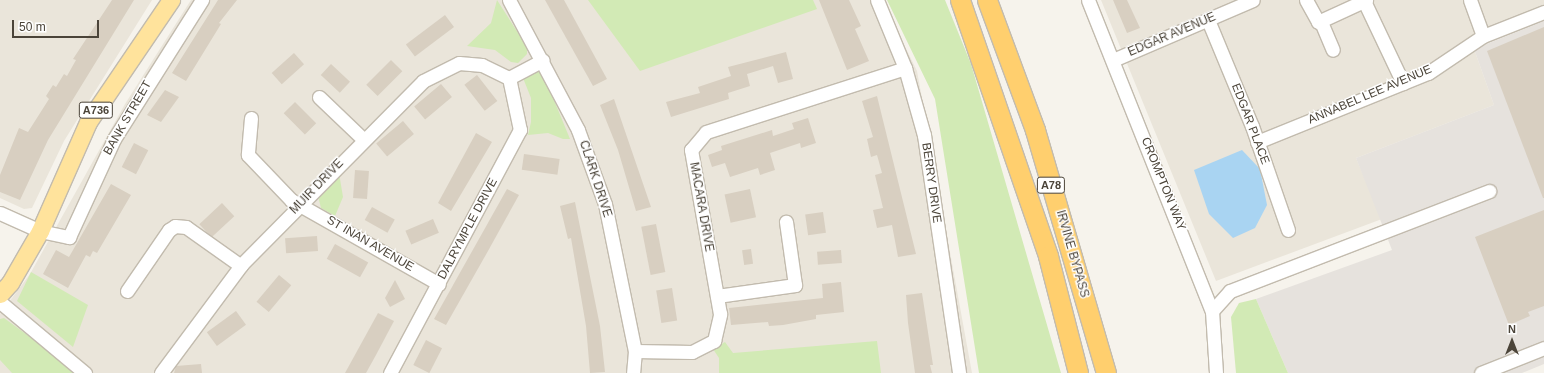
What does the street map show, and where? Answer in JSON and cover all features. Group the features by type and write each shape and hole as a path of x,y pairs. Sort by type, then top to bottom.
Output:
{"highway":[{"name":"IRVINE BYPASS","path":"960,0 1048,256 1078,373"},
{"name":"IRVINE BYPASS","path":"987,0 1035,130 1106,373"}],"main road":[{"name":"A736","path":"0,294 10,283 40,231 88,122 171,0"}],"street":[{"name":"BANK STREET","path":"40,231 69,237 114,139 202,0"},
{"name":"CLARK DRIVE","path":"509,0 543,60 578,130 605,204 635,350 633,373"},
{"name":"BERRY DRIVE","path":"877,0 905,68 924,135 959,373"},
{"name":"CROMPTON WAY","path":"1088,0 1212,311 1216,373"},
{"name":"EDGAR AVENUE","path":"1113,60 1253,0"},
{"path":"1306,0 1314,19 1321,22 1333,50"},
{"path":"1321,22 1365,0 1403,83"},
{"path":"1470,0 1483,36"},
{"name":"ANNABEL LEE AVENUE","path":"1257,142 1428,73 1483,36 1544,12"},
{"name":"EDGAR PLACE","path":"1208,20 1257,142 1288,230"},
{"path":"509,78 543,60"},
{"name":"MUIR DRIVE","path":"161,373 241,266 363,139 423,81 459,63 482,64 509,78"},
{"name":"MACARA DRIVE","path":"635,350 692,352 714,341 720,314 691,150 706,132 905,68"},
{"name":"DALRYMPLE DRIVE","path":"390,373 439,284 520,130 509,78"},
{"path":"319,97 363,139"},
{"name":"ST INAN AVENUE","path":"251,118 248,154 291,200 439,284"},
{"path":"1212,311 1230,291 1489,191"},
{"path":"0,213 40,231"},
{"path":"717,296 795,285 786,222"},
{"path":"126,291 169,230 175,226 186,227 241,266"},
{"path":"0,302 85,373"},
{"path":"1482,373 1544,348"}],"shaded area":[{"path":"0,0 152,0 64,141 32,208 24,209 0,198"},
{"path":"191,0 882,0 917,71 972,373 0,373 0,314 30,274 125,104"},
{"path":"1101,0 1544,0 1544,21 1474,49 1494,105 1356,158 1382,219 1216,281"},
{"path":"1544,21 1544,364 1522,373 1288,373 1256,299 1392,250 1356,158 1494,105 1474,49"}],"green space":[{"path":"497,0 527,47 527,54 518,63 511,62 495,50 467,46 491,23"},
{"path":"588,0 813,0 817,9 640,71"},
{"path":"887,0 945,0 971,64 1061,373 979,373 935,99"},
{"path":"531,70 542,71 570,139 563,139 548,133 528,135 531,122 531,98 523,78"},
{"path":"339,173 343,197 335,216 321,208 318,196"},
{"path":"31,272 88,305 73,347 17,301"},
{"path":"1256,299 1288,373 1236,373 1231,317 1239,303"},
{"path":"4,318 78,373 12,373 0,360 0,319"},
{"path":"877,341 881,373 719,373 719,358 713,349 725,342 733,353"}],"water":[{"path":"1242,150 1260,169 1267,205 1255,228 1233,238 1209,214 1194,170"}],"building":[{"path":"112,0 134,0 48,140 20,200 0,192 0,175 19,128 28,132 49,99 46,96 53,85 56,87 64,74 67,76 76,60 73,59"},
{"path":"218,0 237,0 219,23 221,24 186,81 172,73"},
{"path":"545,0 564,0 607,79 593,86"},
{"path":"819,0 849,0 861,26 855,29 869,61 847,70"},
{"path":"1113,0 1127,0 1140,28 1127,33"},
{"path":"445,15 454,27 415,56 406,44"},
{"path":"1544,27 1544,198 1543,198 1487,51"},
{"path":"786,52 793,79 778,83 773,66 747,74 750,86 728,93 729,99 671,117 666,102 700,93 698,87 731,76 728,67"},
{"path":"294,53 304,64 282,84 272,73"},
{"path":"391,60 402,71 378,96 366,85"},
{"path":"331,64 350,82 340,93 321,75"},
{"path":"477,75 497,101 485,111 464,85"},
{"path":"441,84 452,97 425,120 414,106"},
{"path":"165,90 179,97 161,122 147,115"},
{"path":"877,96 916,254 898,257 892,225 877,228 873,210 883,208 875,175 882,173 877,155 871,157 867,139 873,137 862,101"},
{"path":"614,99 651,207 636,211 618,150 600,105"},
{"path":"295,102 316,123 305,135 284,113"},
{"path":"808,118 816,143 801,148 800,143 770,153 775,170 760,175 758,168 730,177 725,163 712,167 708,155 722,150 721,146 772,130 773,136 794,129 792,123"},
{"path":"403,121 414,134 387,157 376,143"},
{"path":"476,133 492,142 451,211 438,203"},
{"path":"134,143 148,150 136,174 122,167"},
{"path":"524,154 560,159 557,175 522,170"},
{"path":"355,170 369,171 367,199 353,198"},
{"path":"111,184 131,195 97,253 93,251 90,257 86,255 68,288 43,274 56,250 69,257"},
{"path":"507,189 519,195 488,251 446,325 434,319"},
{"path":"750,189 756,217 731,223 725,194"},
{"path":"575,202 600,326 605,372 590,373 586,326 571,238 568,239 560,206"},
{"path":"222,203 234,216 212,237 199,224"},
{"path":"372,207 395,220 387,233 365,220"},
{"path":"1544,210 1544,306 1528,312 1530,316 1509,325 1475,237"},
{"path":"823,212 826,233 808,235 805,215"},
{"path":"433,219 439,233 411,245 405,231"},
{"path":"656,224 665,272 651,275 641,227"},
{"path":"317,236 318,251 286,253 285,238"},
{"path":"335,244 368,262 360,277 327,259"},
{"path":"751,249 753,264 744,265 742,250"},
{"path":"841,250 842,263 818,265 817,252"},
{"path":"279,275 291,285 269,312 257,302"},
{"path":"395,280 405,299 390,307 385,298"},
{"path":"841,282 844,312 816,315 816,319 783,325 769,326 768,322 731,325 729,308 823,298 822,284"},
{"path":"672,288 677,321 661,323 656,291"},
{"path":"922,293 933,365 930,365 932,373 915,373 908,323 906,295"},
{"path":"236,311 246,325 217,346 207,332"},
{"path":"378,313 394,321 376,355 366,373 345,373"},
{"path":"426,340 442,348 429,373 413,365"},
{"path":"201,364 202,373 174,373 176,366"}]}
